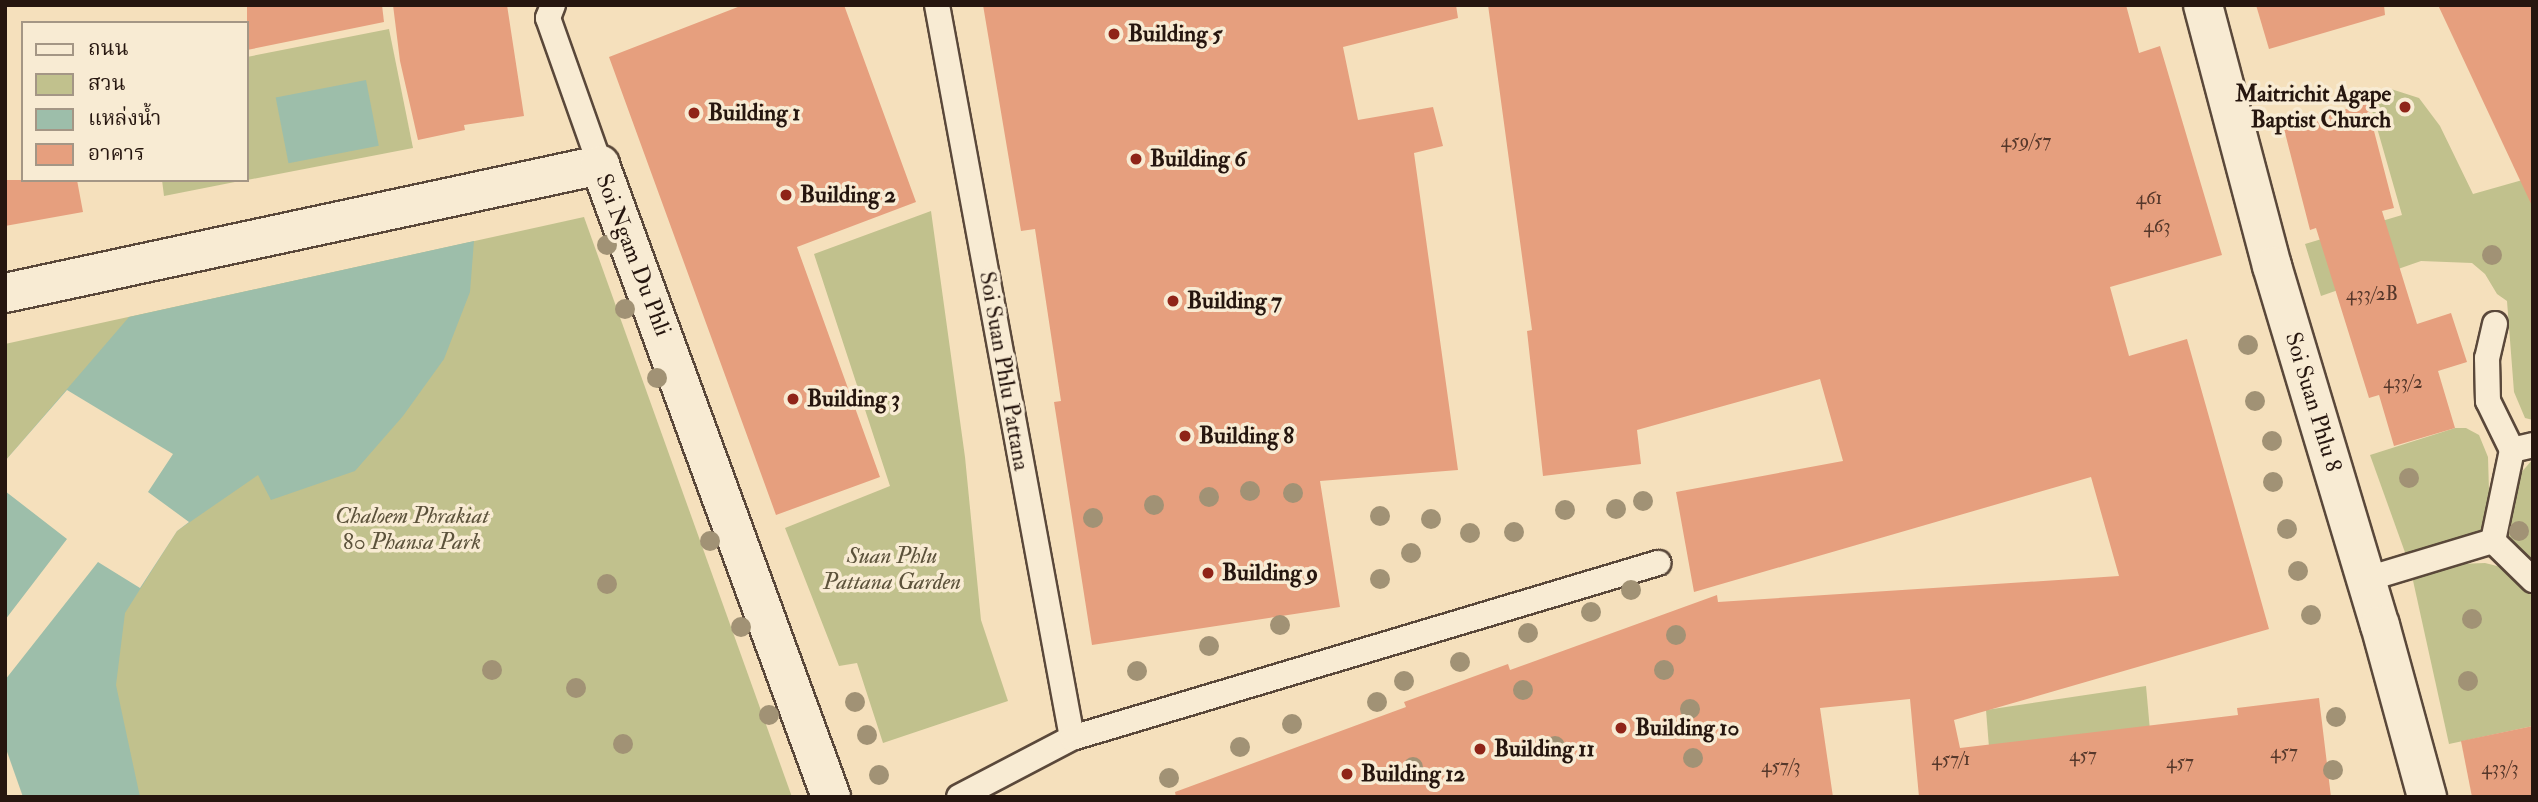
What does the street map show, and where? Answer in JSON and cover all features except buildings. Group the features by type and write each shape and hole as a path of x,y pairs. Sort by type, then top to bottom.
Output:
{"street":[{"name":"Soi Suan Phlu 8","path":"2203,5 2272,266 2367,579 2427,797"},
{"name":"Soi Ngam Du Phli","path":"5,293 600,165 831,797"}],"lane":[{"path":"553,5 548,18 600,165"},
{"name":"Soi Suan Phlu Pattana","path":"937,5 1072,738"},
{"path":"2493,541 2522,448 2487,401 2487,358 2495,324"},
{"path":"2367,579 2493,541"},
{"path":"2493,541 2533,580"},
{"path":"959,797 1072,738 1658,563"}],"green space":[{"path":"389,29 413,148 248,180 248,57"},
{"path":"2391,89 2419,98 2440,126 2473,194 2533,177 2533,420 2525,418 2514,392 2507,301 2497,294 2485,274 2472,263 2421,261 2321,296 2305,244 2402,215 2367,93"},
{"path":"162,182 235,182 164,196"},
{"name":"Suan Phlu Pattana Garden","path":"931,211 965,457 981,620 1008,701 883,743 857,663 839,666 785,528 890,486 814,254"},
{"name":"Chaloem Phrakiat 80 Phansa Park","path":"584,217 792,797 5,797 5,344"},
{"path":"2455,428 2466,428 2479,435 2488,457 2490,524 2484,537 2407,558 2370,455"},
{"path":"2533,459 2533,564 2509,538 2504,509 2512,483"},
{"path":"2485,563 2509,569 2531,591 2533,726 2449,744 2412,576 2459,564"},
{"path":"2146,686 2156,797 1993,797 1986,710"}],"water":[{"path":"366,80 379,146 288,163 276,98"},
{"path":"474,241 470,292 444,359 403,416 355,471 271,500 258,475 177,531 125,613 116,685 140,797 5,797 5,461 129,317"}],"pier":[{"path":"67,390 173,454 148,492 189,522 177,531 140,588 98,562 5,680 5,620 67,539 5,491 5,461"},
{"path":"5,746 23,797 5,797"}],"place":[{"name":"Building 5","path":"1114,34"},
{"name":"Maitrichit Agape Baptist Church","path":"2405,107"},
{"name":"Building 1","path":"694,113"},
{"name":"Building 6","path":"1136,159"},
{"name":"Building 2","path":"786,195"},
{"name":"Building 7","path":"1173,301"},
{"name":"Building 3","path":"793,399"},
{"name":"Building 8","path":"1185,436"},
{"name":"Building 9","path":"1208,573"},
{"name":"Building 10","path":"1621,728"},
{"name":"Building 11","path":"1480,749"},
{"name":"Building 12","path":"1347,774"}]}
